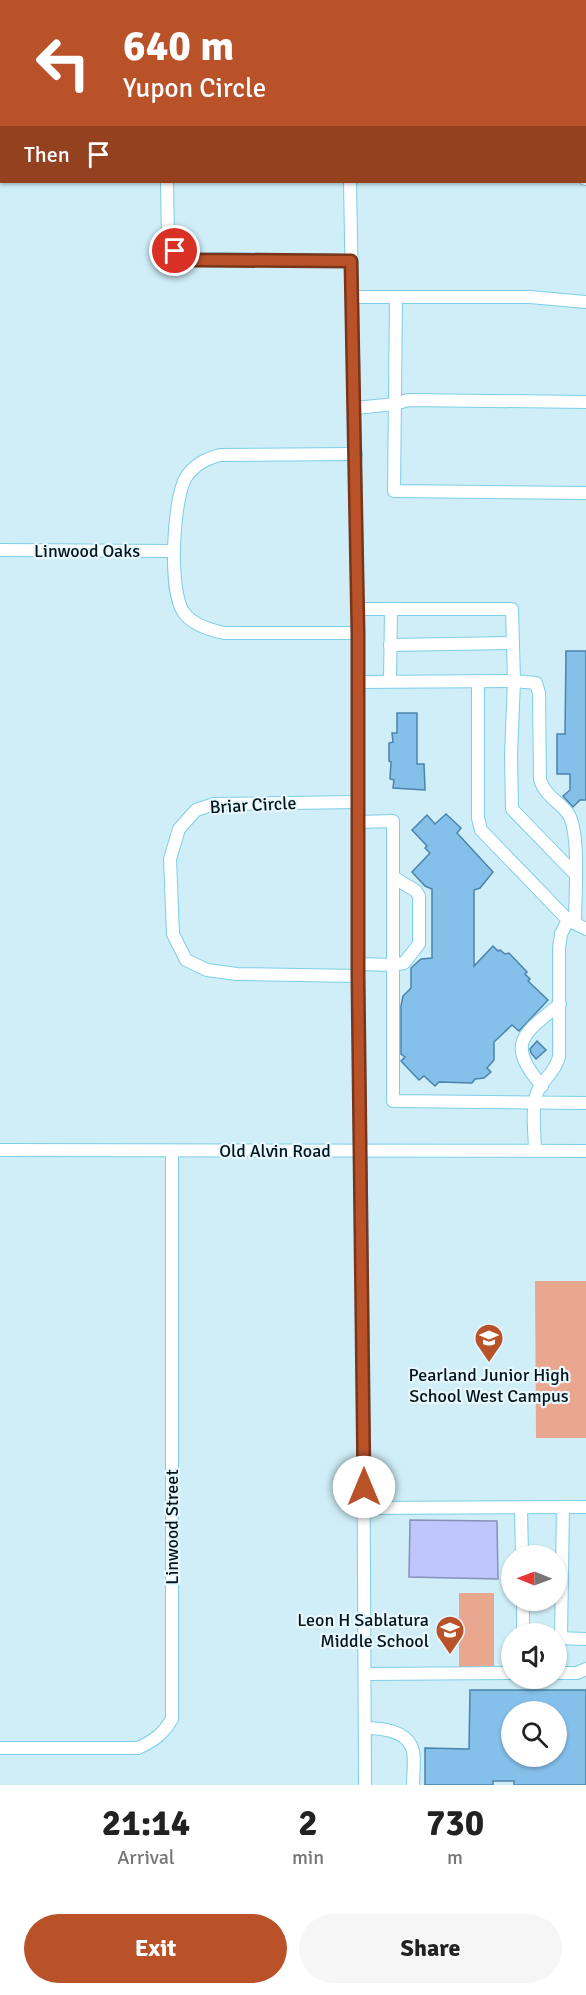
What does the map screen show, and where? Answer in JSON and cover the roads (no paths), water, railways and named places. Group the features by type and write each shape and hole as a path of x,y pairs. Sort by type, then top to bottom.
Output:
{"street":[{"path":"167,183 168,242 185,259 351,261"},
{"path":"350,183 358,633 358,970 365,1785"},
{"path":"352,297 530,297 586,302"},
{"path":"396,297 394,491 586,493"},
{"path":"355,408 395,404 408,400 586,402"},
{"path":"356,454 220,455 206,459 194,466 185,480 177,515 173,551 174,585 178,602 184,613 198,625 224,633 358,633"},
{"name":"Linwood Oaks","path":"0,550 173,551"},
{"path":"357,609 512,609 514,681 511,754 512,809 576,875"},
{"path":"390,681 391,609"},
{"path":"390,645 513,643"},
{"path":"478,681 478,818 481,830 576,924"},
{"path":"358,682 514,681 536,683 539,693 540,779 542,787 570,816 576,845 576,924"},
{"name":"Briar Circle","path":"358,802 214,804 196,810 178,829 170,859 173,934 186,960 207,970 237,974 358,970 392,965"},
{"path":"358,822 393,821 393,1101 586,1103"},
{"path":"392,965 404,963 419,944 419,896 416,891 393,877"},
{"path":"535,1151 537,1092 556,1069 560,1057 561,934 576,924"},
{"path":"542,1086 528,1069 521,1050 530,1028 560,1004"},
{"name":"Old Alvin Road","path":"0,1150 586,1151"},
{"name":"Linwood Street","path":"0,1748 138,1748 163,1733 172,1719 172,1151"},
{"path":"559,1623 563,1507"},
{"path":"364,1508 586,1507"},
{"path":"521,1508 522,1545"},
{"path":"567,1638 586,1639"},
{"path":"567,1673 577,1673 586,1669"},
{"path":"365,1674 501,1673"},
{"path":"365,1728 384,1728 406,1739 413,1751 413,1785"}],"water":[{"path":"410,1520 497,1521 498,1579 409,1577"}],"place":[{"name":"Pearland Junior High School West Campus","path":"489,1364"},
{"name":"Leon H Sablatura Middle School","path":"450,1656"}]}
